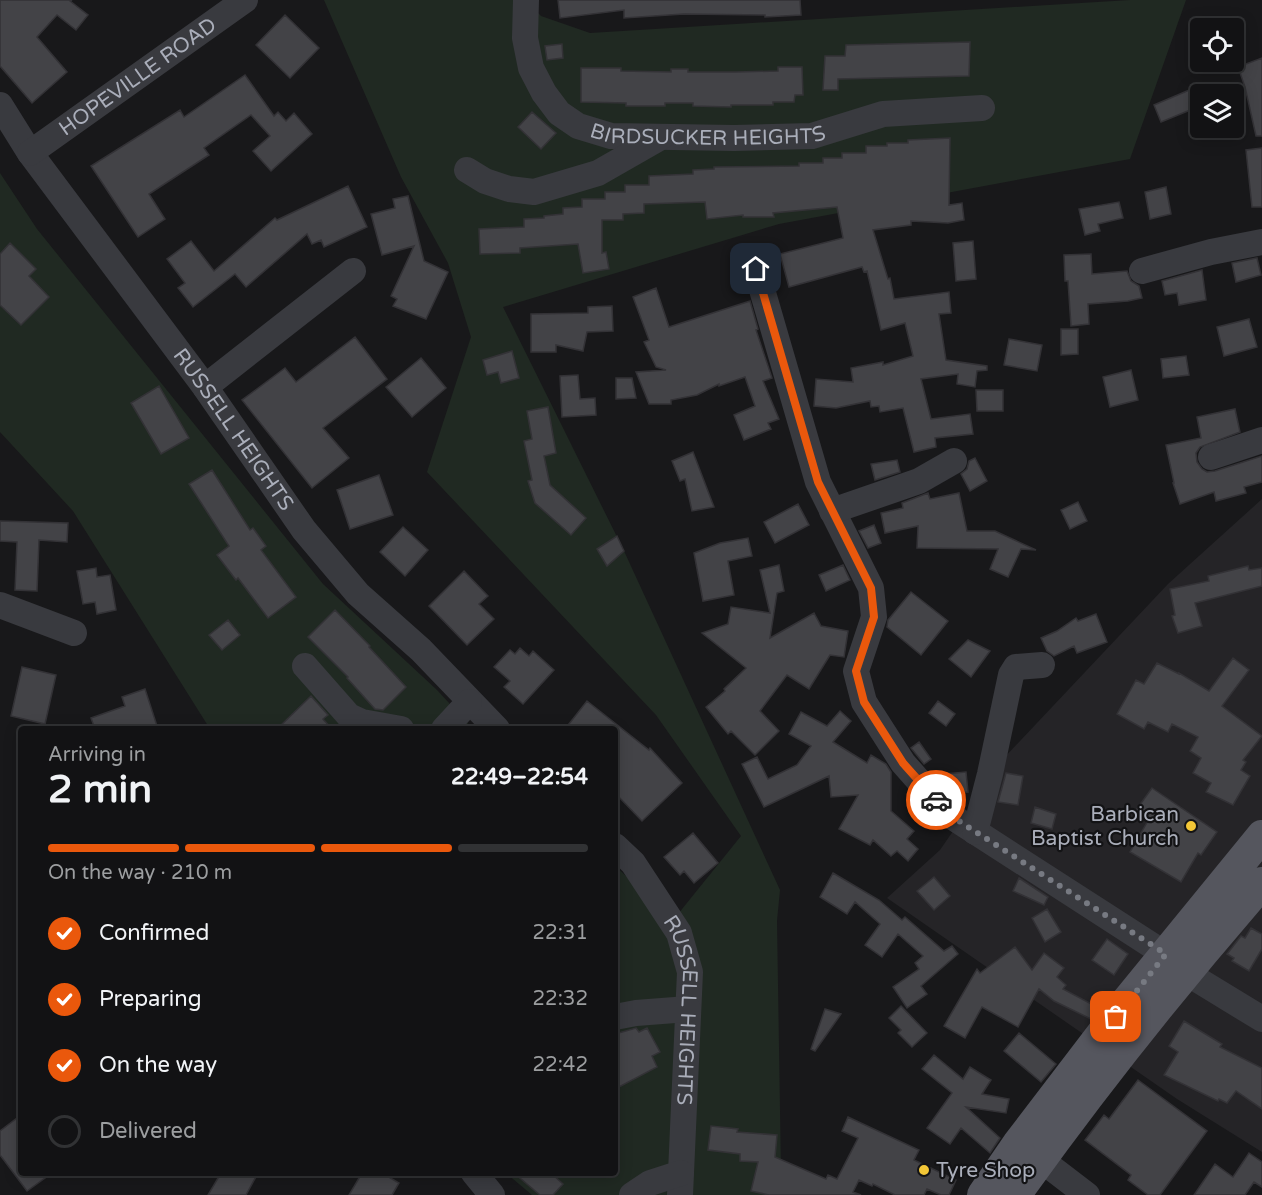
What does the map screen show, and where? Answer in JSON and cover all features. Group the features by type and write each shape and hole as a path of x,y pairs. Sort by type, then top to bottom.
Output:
{"main road":[{"path":"1015,1195 1262,836"},
{"path":"983,1195 1018,1144 1128,1000 1175,963 1262,883"}],"street":[{"name":"HOPEVILLE ROAD","path":"30,153 245,0"},
{"name":"BIRDSUCKER HEIGHTS","path":"526,0 525,39 531,68 544,93 559,113 578,126 611,136 734,138 812,136 883,114 982,108"},
{"name":"RUSSELL HEIGHTS","path":"0,105 30,153 205,387 304,530 358,594 421,650 494,726"},
{"path":"467,170 485,181 509,189 534,192 598,173 661,137"},
{"path":"1142,271 1211,252 1262,242"},
{"path":"756,269 818,482 871,588 874,617 856,671 864,702 903,763 948,814 1262,1019"},
{"path":"205,387 353,271"},
{"path":"1211,457 1262,440"},
{"path":"832,511 919,481 954,461"},
{"path":"0,604 74,633"},
{"path":"975,832 1011,675 1016,667 1042,665"},
{"path":"305,666 349,716 363,722 385,726"},
{"path":"447,726 469,702"},
{"name":"RUSSELL HEIGHTS","path":"618,849 633,863 679,933 690,972 680,1184"},
{"path":"618,1016 688,1009"},
{"path":"1040,1159 1087,1195"},
{"path":"476,1176 492,1195"},
{"path":"632,1195 650,1183 680,1184"}],"shaded area":[{"path":"324,0 525,0 541,16 590,33 1130,0 1186,0 1130,159 779,224 503,307 624,551 780,890 777,921 781,1173 776,1195 532,1195 510,1176 618,1176 618,869 674,919 741,836 656,715 427,472 471,337 448,263 401,177"},
{"path":"0,173 37,229 323,584 437,690 470,726 208,726 73,511 0,432"},
{"path":"1262,499 1262,1152 1177,1099 887,898 940,850 1002,760 1168,584"}],"building":[{"path":"0,0 72,0 70,1 88,15 76,30 57,15 37,37 67,72 32,103 0,66"},
{"path":"558,0 800,0 801,15 765,17 765,15 684,14 624,18 624,10 560,18"},
{"path":"285,15 319,48 290,78 256,45"},
{"path":"970,42 969,76 838,79 838,90 823,90 825,56 845,56 846,45"},
{"path":"562,44 563,58 547,60 545,46"},
{"path":"1262,58 1262,136 1256,136 1240,72 1244,72 1244,65"},
{"path":"778,67 802,67 803,95 795,95 794,102 773,102 773,105 731,105 731,107 693,106 693,103 626,106 626,103 581,102 581,68 621,68 621,71 671,72 671,69 688,69 688,72 736,72 778,71"},
{"path":"245,75 274,116 278,112 286,121 294,113 312,134 271,171 253,151 270,136 251,115 204,148 209,155 149,194 165,219 138,237 91,166 180,110 184,117"},
{"path":"1190,90 1190,110 1161,122 1154,105"},
{"path":"532,112 556,133 541,149 518,127"},
{"path":"950,138 949,205 962,203 964,220 948,223 911,221 911,225 873,230 888,279 890,278 894,299 949,292 951,313 939,314 946,360 987,366 987,370 977,371 975,387 957,384 958,374 921,379 931,419 970,414 973,434 935,438 936,447 914,452 903,408 880,412 879,406 871,407 870,401 836,408 814,406 816,379 853,382 851,368 883,362 883,365 913,356 905,323 881,330 867,271 864,272 862,267 789,287 780,254 843,238 837,207 773,213 774,217 743,217 743,215 707,219 705,202 644,204 644,213 623,214 623,220 602,220 602,253 606,252 609,269 583,273 578,244 520,248 520,253 480,254 479,229 524,227 524,219 544,218 544,216 563,214 563,208 582,207 582,199 605,199 605,192 625,192 625,185 649,185 649,176 693,174 693,170 714,169 714,167 799,166 799,163 823,163 823,158 842,158 842,153 866,153 866,146 908,143 908,140"},
{"path":"1262,148 1262,207 1252,207 1246,150"},
{"path":"348,186 367,227 324,247 321,240 312,244 307,234 246,287 235,274 193,307 178,288 185,283 167,259 191,241 214,271 275,218 277,220"},
{"path":"1166,187 1171,214 1150,219 1145,192"},
{"path":"408,196 424,261 448,272 426,319 393,306 397,299 391,296 414,246 382,255 371,214 395,208 393,199"},
{"path":"1119,202 1123,218 1098,224 1100,231 1085,235 1079,209"},
{"path":"973,241 976,279 956,281 953,243"},
{"path":"10,243 36,269 29,276 49,297 21,325 0,305 0,254"},
{"path":"1091,254 1092,274 1127,271 1131,281 1139,286 1142,298 1088,304 1089,324 1071,326 1064,255"},
{"path":"1257,258 1261,275 1236,282 1232,263"},
{"path":"1202,270 1206,300 1179,305 1177,293 1165,295 1162,281"},
{"path":"656,288 669,327 750,301 758,329 756,330 772,378 763,381 779,419 768,423 771,429 744,440 734,415 755,406 745,377 719,386 719,384 697,395 671,400 671,404 649,404 636,372 666,370 656,367 644,342 649,340 633,297"},
{"path":"612,306 613,331 587,332 583,351 556,345 556,352 531,352 531,314 588,313 588,307"},
{"path":"1249,319 1257,347 1224,356 1217,327"},
{"path":"1061,329 1078,329 1078,354 1061,355"},
{"path":"355,337 387,379 323,428 349,458 312,488 242,400 285,368 296,382"},
{"path":"1009,339 1042,345 1037,371 1004,365"},
{"path":"512,351 519,378 501,383 498,372 487,375 483,360"},
{"path":"1186,356 1189,375 1163,378 1161,359"},
{"path":"421,358 446,388 412,417 386,387"},
{"path":"1131,370 1138,400 1110,407 1103,377"},
{"path":"578,375 580,399 595,398 596,415 562,417 560,376"},
{"path":"616,378 632,378 636,398 616,399"},
{"path":"159,386 189,438 161,454 131,403"},
{"path":"976,390 1003,390 1003,411 977,411"},
{"path":"548,407 556,453 544,456 550,485 586,518 571,535 535,503 528,481 532,480 524,441 532,439 527,411"},
{"path":"1235,409 1240,432 1200,447 1196,453 1197,462 1207,472 1262,456 1262,482 1244,487 1246,493 1216,501 1214,492 1180,504 1173,483 1166,445 1201,438 1197,417"},
{"path":"693,452 714,507 692,511 685,479 680,481 672,461"},
{"path":"975,458 987,481 970,491 961,474 967,469 969,461"},
{"path":"897,460 900,472 875,480 871,464"},
{"path":"212,470 250,530 253,528 266,546 261,550 296,597 268,618 238,578 236,580 217,555 229,546 189,484"},
{"path":"379,475 393,515 350,529 337,490"},
{"path":"928,493 930,499 959,493 967,531 995,531 1036,550 1021,549 1008,577 990,569 998,549 917,548 918,526 885,533 881,513 903,508 902,503"},
{"path":"1078,502 1087,521 1070,529 1061,510"},
{"path":"798,504 809,525 775,543 764,522"},
{"path":"0,521 68,523 67,542 39,540 37,591 15,590 17,542 0,541"},
{"path":"874,525 881,543 868,548 859,531"},
{"path":"403,527 428,550 405,576 380,552"},
{"path":"617,536 624,551 607,566 597,549"},
{"path":"748,538 752,556 728,561 734,595 703,601 694,553 720,543"},
{"path":"779,565 784,591 777,593 770,638 814,613 821,626 848,631 844,657 830,655 809,689 787,675 760,711 779,731 755,755 731,731 728,734 706,707 725,691 724,689 746,668 702,633 728,624 731,607 770,613 760,570"},
{"path":"843,565 850,580 826,591 819,575"},
{"path":"1248,566 1249,570 1262,568 1262,586 1195,603 1202,626 1178,633 1172,616 1175,615 1170,589 1209,581 1208,576"},
{"path":"96,568 97,577 110,575 116,610 97,614 95,602 83,604 77,571"},
{"path":"464,571 488,596 479,604 494,619 467,645 429,606"},
{"path":"911,592 948,621 921,655 887,627 888,620"},
{"path":"335,610 406,687 383,710 375,709 348,677 308,637"},
{"path":"1096,614 1107,642 1077,653 1074,646 1054,656 1047,651 1041,638 1057,631 1076,618 1078,621"},
{"path":"228,620 240,635 222,650 209,635"},
{"path":"968,640 990,651 971,677 949,659"},
{"path":"520,648 529,656 533,651 554,670 523,704 504,687 510,681 494,667 510,650 515,654"},
{"path":"1233,658 1249,670 1222,706 1262,736 1243,760 1246,762 1241,770 1250,776 1233,805 1206,792 1211,783 1193,773 1201,758 1190,751 1198,737 1172,724 1168,732 1148,722 1144,729 1117,714 1136,680 1144,684 1157,663 1209,691"},
{"path":"22,667 56,675 45,724 11,716"},
{"path":"145,689 157,726 94,726 91,718 125,706 122,697"},
{"path":"311,696 328,715 323,719 329,726 280,726"},
{"path":"587,701 649,750 650,748 682,783 642,821 618,796 618,726 567,726"},
{"path":"938,701 955,714 946,726 929,713"},
{"path":"840,711 851,721 833,742 867,763 871,755 886,764 891,772 891,811 914,831 907,839 918,849 908,861 897,851 891,856 873,840 870,845 839,829 858,795 831,797 829,776 764,807 742,764 757,757 768,779 797,765 811,746 789,734 801,712 827,726"},
{"path":"919,742 931,759 924,764 911,748"},
{"path":"966,772 968,792 950,794 946,789 944,774"},
{"path":"1006,773 1023,776 1018,805 998,802"},
{"path":"1152,788 1217,832 1201,855 1198,853 1181,882 1130,852 1149,819 1136,810"},
{"path":"1035,807 1056,814 1052,829 1031,823"},
{"path":"693,833 718,863 694,883 684,871 680,875 664,857"},
{"path":"833,873 879,900 902,920 905,917 944,951 952,946 958,954 921,986 927,994 907,1008 893,987 919,969 915,963 923,956 898,934 882,957 865,945 880,924 855,902 847,914 820,897"},
{"path":"934,877 950,896 934,910 917,891"},
{"path":"1019,878 1048,897 1044,905 1013,891"},
{"path":"1047,909 1061,932 1045,942 1032,918"},
{"path":"1251,928 1262,934 1262,949 1249,971 1232,961 1234,958 1227,954 1241,936 1245,938"},
{"path":"1107,939 1128,954 1114,975 1092,960"},
{"path":"1015,947 1032,970 1044,953 1064,968 1057,977 1066,985 1063,989 1099,1008 1091,1019 1054,1001 1039,989 1018,1027 982,1007 965,1038 944,1026 977,969 980,973"},
{"path":"901,1006 927,1033 912,1047 898,1033 901,1030 889,1018"},
{"path":"825,1009 841,1014 815,1051 811,1049"},
{"path":"1184,1021 1222,1044 1220,1047 1262,1068 1262,1109 1236,1091 1227,1103 1219,1099 1218,1101 1164,1075 1178,1052 1169,1046"},
{"path":"636,1028 639,1032 647,1028 660,1052 652,1056 657,1067 619,1087 618,1085 618,1033"},
{"path":"1019,1033 1056,1064 1041,1082 1004,1051"},
{"path":"934,1055 963,1079 970,1067 991,1080 982,1094 1009,1099 1006,1113 966,1107 1000,1138 990,1153 961,1128 950,1144 927,1128 952,1093 922,1069"},
{"path":"1138,1080 1207,1131 1160,1195 1148,1195 1128,1180 1131,1175 1085,1140 1104,1115 1109,1119"},
{"path":"18,1117 18,1176 48,1176 27,1191 0,1155 0,1131"},
{"path":"848,1117 919,1150 914,1160 956,1180 949,1195 941,1195 927,1189 924,1195 895,1195 859,1180 853,1192 861,1195 769,1195 751,1191 758,1162 740,1161 740,1154 708,1150 711,1126 738,1129 737,1132 777,1135 775,1157 826,1179 828,1175 837,1179 858,1138 842,1131"},
{"path":"1249,1153 1262,1162 1262,1187 1254,1182 1245,1195 1194,1195 1215,1164 1233,1177"},
{"path":"219,1176 256,1176 246,1195 208,1195"},
{"path":"360,1176 387,1176 399,1183 392,1195 349,1195"},
{"path":"518,1176 554,1176 563,1184 553,1195 540,1195"}],"way so far":[{"path":"936,800 948,814 1166,954 1116,1017"}],"place":[{"name":"Barbican Baptist Church","path":"1191,826"},
{"name":"Tyre Shop","path":"924,1170"}],"route":[{"path":"756,269 778,352 818,482 871,588 874,617 856,671 864,702 903,763 936,800"}]}
